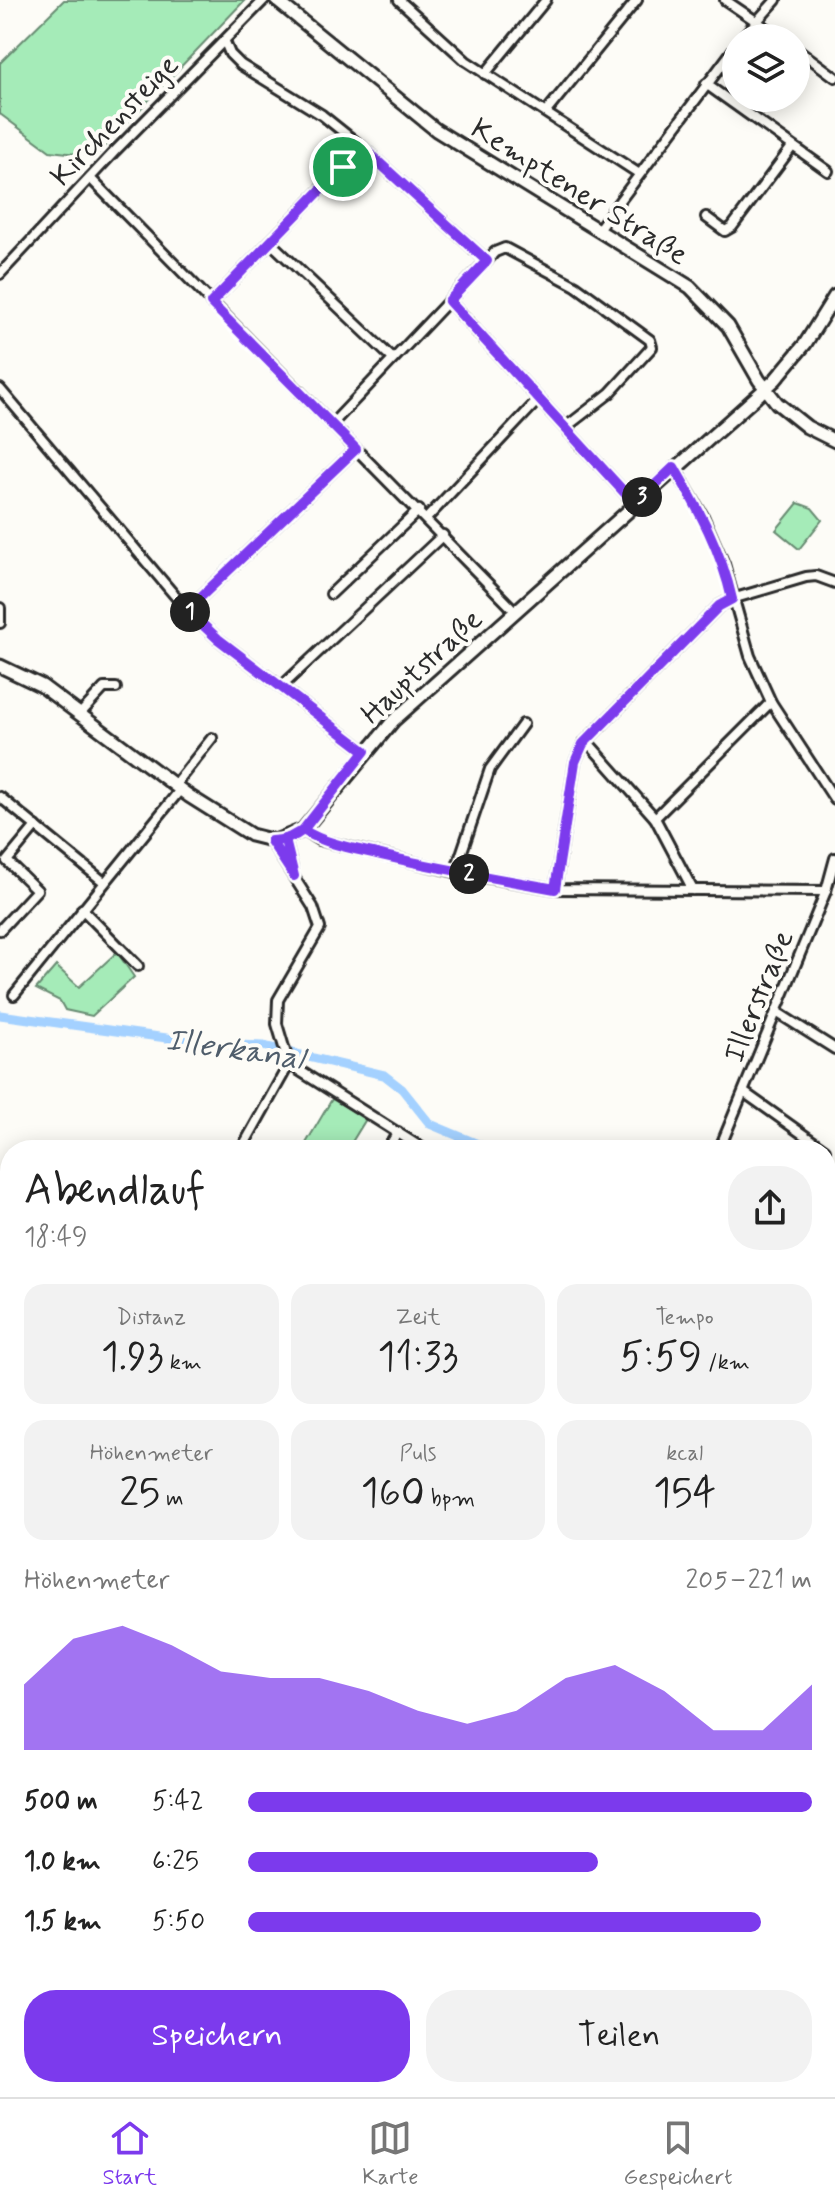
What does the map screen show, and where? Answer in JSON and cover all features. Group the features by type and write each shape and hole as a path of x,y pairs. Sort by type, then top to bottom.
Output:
{"main road":[{"name":"Kemptener Straße","path":"276,0 436,130 705,299 728,326 765,388 786,412 835,441"},
{"name":"Hauptstraße","path":"0,666 42,686 177,788 251,835 271,841 285,840 303,830 365,751 434,683 788,367 834,301"}],"street":[{"name":"Kirchensteige","path":"0,274 264,0"},
{"path":"399,0 466,61 638,173"},
{"path":"485,74 546,0"},
{"path":"546,112 637,0"},
{"path":"725,0 760,24"},
{"path":"754,24 776,0"},
{"path":"225,42 230,54 241,65 322,115 362,147 487,261"},
{"path":"810,58 835,77"},
{"path":"598,230 722,64"},
{"path":"706,84 828,171"},
{"path":"211,303 362,147"},
{"path":"706,217 725,231 732,227 792,147"},
{"path":"90,178 516,612"},
{"path":"270,242 393,359"},
{"path":"332,424 495,252 511,249 585,291 650,340 652,347 610,393 566,427"},
{"path":"449,301 635,504"},
{"path":"0,389 187,610 218,639 365,751"},
{"path":"427,518 539,399"},
{"path":"187,610 356,449"},
{"path":"674,467 718,550 750,656 771,702 835,800"},
{"path":"331,594 419,510"},
{"path":"282,686 443,535"},
{"path":"555,889 575,762 583,744 719,606 732,599 806,577 816,576 835,583"},
{"path":"0,608 0,623"},
{"path":"80,714 104,688 116,688"},
{"path":"655,818 771,702"},
{"path":"455,872 490,769 523,724"},
{"path":"14,995 177,788 212,738"},
{"path":"583,744 592,747 655,818 693,890"},
{"path":"1,800 104,882"},
{"path":"0,930 37,890 7,861 36,826"},
{"path":"303,830 319,840 455,872 555,889 826,891"},
{"path":"285,840 294,876"},
{"path":"271,841 317,915 320,928 278,1000 281,1041 288,1062 410,1140"},
{"name":"Illerstraße","path":"724,1140 778,1013 826,891 835,858"},
{"path":"82,909 138,966"},
{"path":"778,1013 835,1049"},
{"path":"246,1140 288,1062"},
{"path":"745,1093 812,1140"},
{"path":"393,1140 398,1132"}],"green space":[{"path":"64,0 245,0 95,156 50,151 0,114 0,63"},
{"path":"798,503 812,508 822,520 799,549 776,530"},
{"path":"117,952 134,977 92,1016 65,1010 60,1001 36,989 56,966 79,987"},
{"path":"332,1099 366,1119 353,1140 308,1140"}],"waterway":[{"name":"Illerkanal","path":"0,1015 210,1044 263,1046 384,1075 402,1089 430,1124 468,1140"}],"route":[{"path":"343,167 211,303 356,449 187,610 218,639 365,751 303,830 292,837 285,840 294,876 271,841 292,837 298,834 303,830 319,840 361,850 455,872 555,889 575,762 583,744 719,606 732,599 724,564 703,516 674,467 635,504 449,301 487,261 362,147 343,167"}]}
